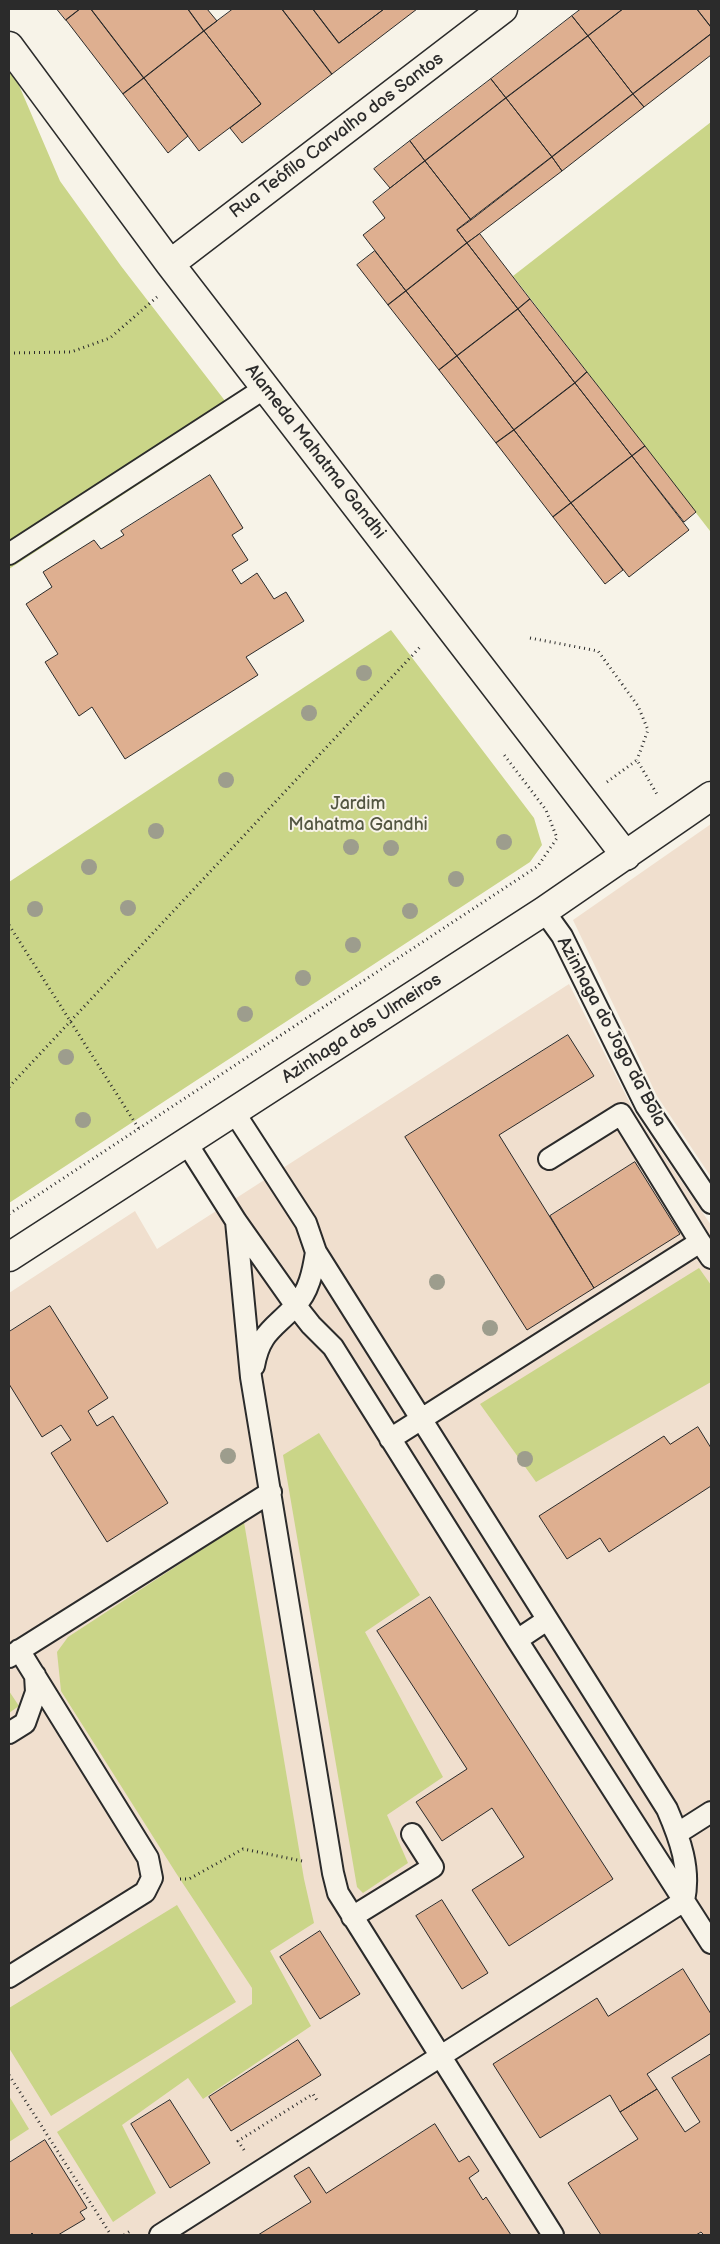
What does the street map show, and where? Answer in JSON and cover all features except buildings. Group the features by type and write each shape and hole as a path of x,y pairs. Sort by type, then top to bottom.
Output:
{"street":[{"name":"Rua Teófilo Carvalho dos Santos","path":"175,271 503,9"},
{"name":"Alameda Mahatma Gandhi","path":"9,46 175,271 626,856"},
{"name":"Azinhaga dos Ulmeiros","path":"9,1257 544,911 711,796"}],"lane":[{"path":"9,554 265,388"},
{"name":"Azinhaga do Jogo da Bola","path":"544,911 562,936 646,1106 711,1203"},
{"path":"160,2235 684,1901 688,1883 678,1833 668,1809 316,1252 306,1223 234,1112"},
{"path":"390,1439 705,1250 621,1114 549,1159"},
{"path":"186,1142 236,1221 296,1306 311,1326 333,1346 517,1640 711,1943"},
{"path":"236,1221 251,1377 333,1873 338,1893 553,2235"},
{"path":"251,1377 257,1350 268,1331 296,1306 306,1290 316,1252"},
{"path":"9,1976 145,1892 152,1878 148,1858 35,1675 14,1653 271,1492"},
{"path":"517,1640 547,1620"},
{"path":"9,1733 25,1723 36,1692 35,1675"},
{"path":"678,1833 711,1812"},
{"path":"352,1917 433,1867 412,1834"}],"path":[{"path":"9,353 71,352 110,338 175,271"},
{"path":"416,637 428,653"},
{"path":"530,638 598,651 638,706 648,730 637,760"},
{"path":"9,1087 422,645"},
{"path":"9,1214 538,866 557,838 546,810 499,747"},
{"path":"9,925 139,1129"},
{"path":"152,1878 189,1879 243,1849 310,1862"},
{"path":"9,2075 111,2235"},
{"path":"247,2156 238,2141 313,2094 322,2108"},
{"path":"124,2235 140,2225"}],"shaded area":[{"path":"711,824 711,1177 657,1096 573,920"},
{"path":"569,984 635,1113 711,1225 711,2235 9,2235 9,1293 135,1211 157,1249"}],"green space":[{"path":"9,62 60,181 121,266 239,419 9,569"},
{"path":"711,122 711,530 710,531 513,276"},
{"name":"Jardim Mahatma Gandhi","path":"391,630 534,818 542,845 530,862 9,1203 9,882"},
{"path":"699,1268 711,1285 711,1382 536,1482 480,1404"},
{"path":"319,1433 420,1595 365,1632 443,1777 387,1815 408,1863 363,1893 357,1887 283,1455"},
{"path":"244,1522 304,1879 314,1923 270,1951 311,2026 203,2099 188,2078 122,2125 156,2193 113,2222 57,2132 252,2004 252,1988 176,1873 61,1691 57,1652 68,1637"},
{"path":"9,1691 19,1706 9,1713"},
{"path":"177,1905 236,2002 51,2116 9,2048 9,2008"},
{"path":"9,2096 29,2129 9,2142"}]}
